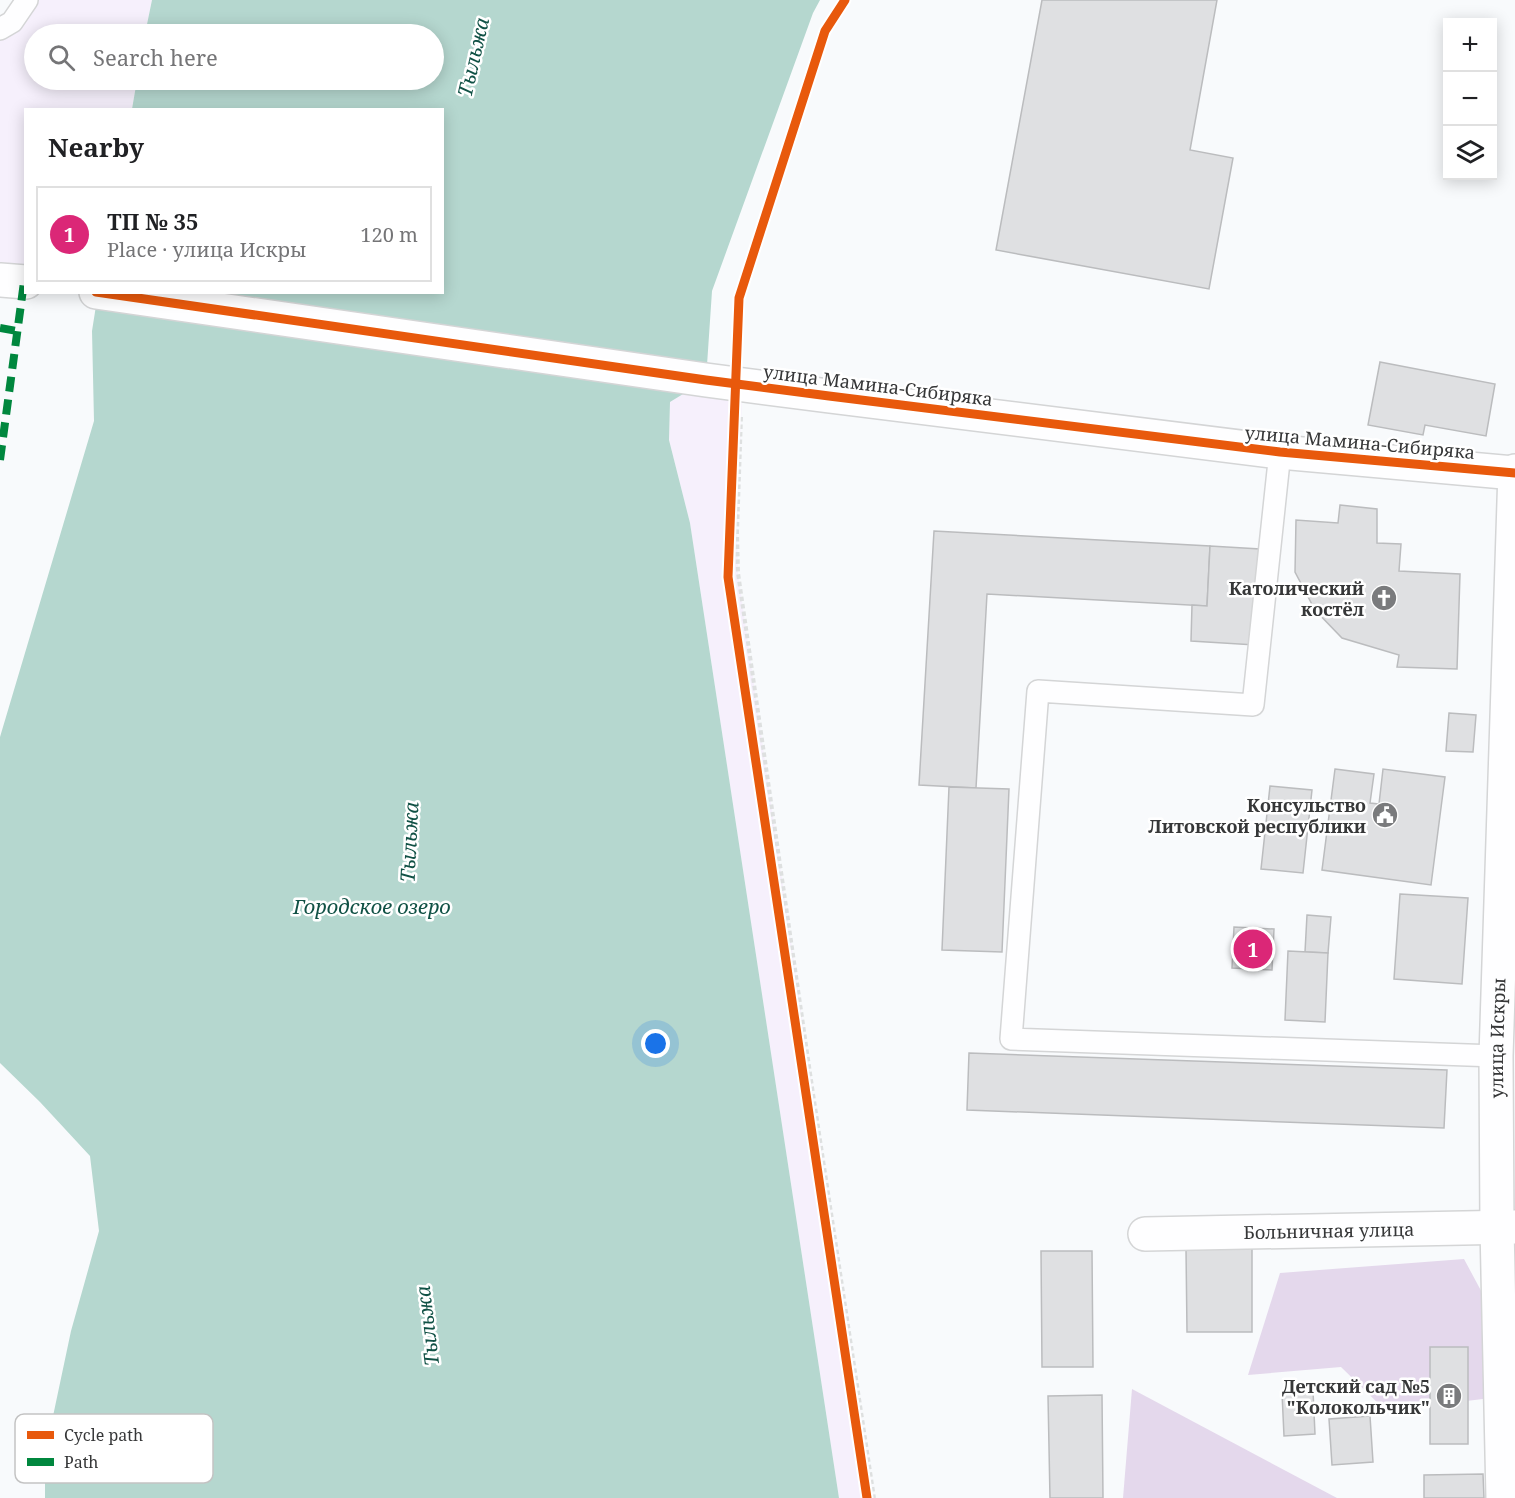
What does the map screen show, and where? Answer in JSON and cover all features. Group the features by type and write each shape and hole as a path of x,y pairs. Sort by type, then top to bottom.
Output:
{"street":[{"path":"0,280 24,282"},
{"name":"улица Мамина-Сибиряка","path":"108,294 738,397 1280,452 1515,472"},
{"name":"улица Искры","path":"1503,1498 1506,1227 1496,1056 1515,472"},
{"name":"Больничная улица","path":"1145,1234 1506,1227"}],"lane":[{"path":"0,29 12,21 27,0"},
{"path":"1280,452 1253,705 1038,691 1011,1039 1496,1056"}],"path":[{"path":"728,565 738,397"},
{"path":"738,397 738,573 874,1498"},
{"path":"749,717 867,1498"}],"shaded area":[{"path":"27,0 152,0 147,24 24,24 24,90 135,90 132,108 24,108 24,282 0,280 0,29"},
{"path":"706,380 742,399 737,532 738,573 874,1498 839,1498 690,523 669,440 670,402"},
{"path":"1464,1259 1515,1354 1515,1395 1386,1411 1341,1367 1248,1375 1280,1273"},
{"path":"1132,1389 1337,1498 1123,1498"}],"water":[{"name":"Городское озеро","path":"152,0 820,0 813,13 712,291 706,380 670,402 669,440 690,523 839,1498 45,1498 45,1483 213,1483 213,1414 53,1414 71,1331 99,1231 90,1156 0,1063 0,737 94,421 92,331 98,294 444,294 444,108 132,108 135,90 444,90 444,24 147,24"}],"building":[{"path":"1042,0 1217,0 1190,150 1233,158 1209,289 996,250"},
{"path":"1380,362 1495,384 1486,436 1425,425 1423,435 1368,425"},
{"name":"Католический костёл","path":"1340,505 1377,509 1377,543 1401,544 1399,571 1460,574 1457,669 1397,667 1399,655 1342,638 1315,610 1295,572 1296,520 1338,523"},
{"path":"934,531 1210,546 1207,606 987,594 976,788 919,785"},
{"path":"1210,546 1260,549 1255,645 1191,641 1192,605 1207,606"},
{"path":"1449,713 1476,715 1473,752 1446,751"},
{"name":"Консульство Литовской республики","path":"1335,769 1374,774 1370,803 1379,804 1383,769 1445,777 1431,885 1322,870"},
{"path":"1270,786 1312,790 1303,873 1261,869"},
{"path":"949,787 1009,789 1002,952 942,950"},
{"path":"1400,894 1468,898 1462,984 1394,979"},
{"path":"1307,915 1331,917 1328,953 1305,952"},
{"path":"1234,927 1274,929 1272,970 1232,968"},
{"path":"1288,951 1328,953 1325,1022 1285,1020"},
{"path":"969,1053 1447,1070 1444,1128 967,1110"},
{"path":"1252,1248 1252,1332 1187,1332 1186,1249"},
{"path":"1041,1251 1092,1251 1093,1367 1042,1367"},
{"name":"Детский сад №5 \"Колокольчик\"","path":"1430,1347 1468,1347 1468,1444 1430,1444"},
{"path":"1313,1391 1315,1434 1284,1436 1282,1393"},
{"path":"1102,1395 1103,1498 1050,1498 1048,1396"},
{"path":"1370,1416 1373,1462 1332,1465 1329,1419"},
{"path":"1483,1474 1484,1498 1424,1498 1424,1475"}],"marked path":[{"path":"0,460 24,282"},
{"path":"0,328 17,331"}],"cycle path":[{"path":"845,0 825,31 739,298 728,577 867,1498"},
{"path":"110,294 829,396 1280,452 1515,473"}],"place":[{"name":"Католический костёл","path":"1384,598"},
{"name":"Консульство Литовской республики","path":"1385,815"},
{"name":"ТП № 35","path":"1253,949"},
{"name":"Детский сад №5 \"Колокольчик\"","path":"1449,1396"}],"water label":[{"name":"Тыльжа","path":"473,57"},
{"name":"Тыльжа","path":"409,842"},
{"name":"Тыльжа","path":"427,1326"}]}
